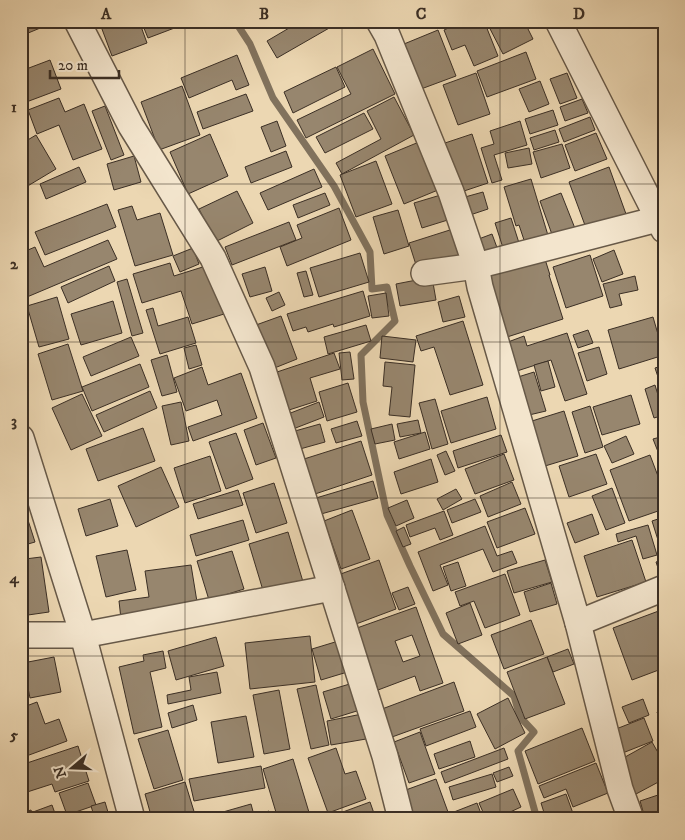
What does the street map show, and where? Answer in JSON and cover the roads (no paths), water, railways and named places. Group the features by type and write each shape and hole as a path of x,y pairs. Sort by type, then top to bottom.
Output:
{"street":[{"path":"77,21 131,126 213,258 262,367 385,756 401,819"},
{"path":"379,21 387,35 451,192 476,266 480,287 578,623 620,788 631,819"},
{"path":"424,273 476,266 661,225 558,21"},
{"path":"21,438 83,635 132,819"},
{"path":"21,635 83,635 332,588"},
{"path":"578,623 664,588"}],"waterway":[{"path":"235,21 250,44 273,98 334,186 370,252 372,289 387,287 395,321 361,355 363,402 387,515 443,634 514,696 520,717 534,732 518,751 537,819"}]}
